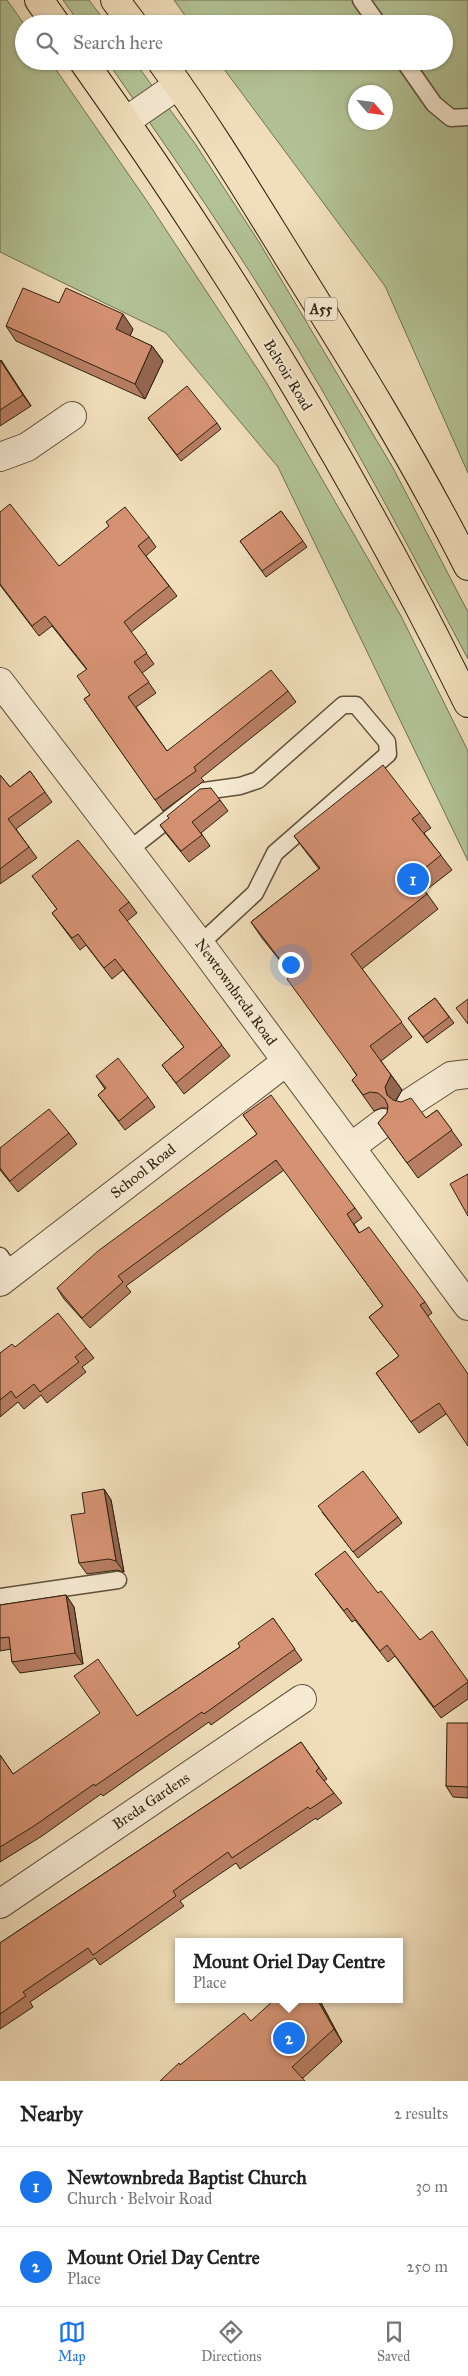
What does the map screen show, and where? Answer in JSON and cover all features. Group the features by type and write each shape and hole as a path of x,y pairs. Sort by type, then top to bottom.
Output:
{"highway":[{"path":"39,0 50,15"},
{"path":"115,0 126,15"},
{"name":"Belvoir Road","path":"89,70 126,121 245,302 334,452 422,611 468,703"},
{"name":"A55","path":"167,70 360,372 429,488 468,566"}],"street":[{"path":"126,121 178,85"},
{"path":"0,457 27,447 72,416"},
{"name":"Newtownbreda Road","path":"5,697 129,850 468,1306"},
{"name":"School Road","path":"4,1270 287,1061"},
{"path":"411,1102 450,1076 468,1074"},
{"path":"351,1147 383,1123"},
{"name":"Breda Gardens","path":"0,1904 302,1699"}],"lane":[{"path":"361,0 372,15"},
{"path":"410,70 434,104 451,118 468,116"},
{"path":"129,850 204,791 240,786 258,780 343,705 356,705 388,742 388,754 275,853 255,893 200,944"},
{"path":"0,1597 118,1580"}],"green space":[{"path":"0,0 7,0 18,15 15,15 15,70 56,70 147,201 266,382 401,616 468,751 468,861 278,467 166,333 0,252"},
{"path":"63,0 89,0 100,15 74,15"},
{"path":"174,0 468,0 468,473 385,286 225,70 453,70 453,15 185,15"},
{"path":"113,70 141,70 196,145 259,242 393,468 468,612 468,659 364,465 299,351 181,168"}],"building":[{"path":"23,288 59,303 66,288 123,314 116,329 152,346 135,384 6,326"},
{"path":"0,360 23,395 0,410"},
{"path":"187,386 217,423 177,455 148,418"},
{"path":"10,504 59,566 109,526 106,522 125,507 149,537 138,546 169,586 124,622 147,653 134,662 149,682 128,697 167,751 271,670 288,691 194,767 196,771 155,800 84,699 90,695 77,676 87,669 45,616 32,626 0,584 0,512"},
{"path":"281,511 303,541 262,571 240,541"},
{"path":"383,765 420,813 412,819 441,855 414,877 427,894 351,954 402,1022 370,1046 391,1075 385,1087 387,1095 393,1100 401,1102 411,1098 426,1118 437,1110 452,1130 407,1163 378,1123 387,1113 388,1106 385,1099 378,1093 370,1092 363,1095 352,1080 357,1075 287,979 292,975 251,922 320,868 294,836"},
{"path":"30,771 45,792 8,819 29,847 0,869 0,775 10,787"},
{"path":"211,788 220,800 192,822 202,835 181,851 160,825 169,818 167,816 200,789"},
{"path":"78,840 129,902 119,910 222,1045 176,1083 162,1065 184,1047 115,959 104,968 78,934 72,938 52,913 57,909 32,876"},
{"path":"435,998 449,1017 423,1037 408,1018"},
{"path":"468,999 468,1024 456,1008"},
{"path":"118,1058 148,1097 119,1121 98,1095 106,1088 96,1076"},
{"path":"271,1095 355,1208 347,1214 359,1233 369,1227 425,1302 420,1305 468,1374 468,1446 439,1403 411,1422 376,1373 399,1356 369,1317 383,1306 276,1160 118,1276 123,1282 82,1318 57,1288 98,1251 257,1134 243,1115"},
{"path":"49,1109 69,1133 10,1181 0,1168 0,1148"},
{"path":"468,1174 468,1216 450,1184"},
{"path":"58,1313 86,1348 75,1357 79,1362 40,1392 34,1384 16,1398 11,1391 0,1400 0,1353 12,1344 15,1347"},
{"path":"363,1471 398,1517 353,1552 318,1506"},
{"path":"104,1489 116,1561 109,1559 79,1563 71,1515 85,1513 82,1493"},
{"path":"345,1551 378,1593 381,1591 420,1640 432,1631 468,1682 434,1707 387,1645 380,1651 347,1608 344,1611 315,1574"},
{"path":"66,1595 75,1653 12,1662 9,1637 0,1638 0,1605"},
{"path":"273,1618 295,1649 204,1714 202,1712 95,1786 94,1784 0,1847 0,1755 13,1774 100,1713 74,1676 98,1659 137,1716 240,1647 238,1643"},
{"path":"447,1723 468,1723 468,1787 446,1786"},
{"path":"301,1742 319,1768 316,1771 334,1793 310,1809 308,1807 232,1858 228,1852 173,1891 176,1896 93,1955 88,1948 23,1992 26,1996 0,2014 0,1943"},
{"path":"271,2003 319,2003 334,2029 292,2067 305,2081 160,2081 179,2063 180,2065 244,2013 251,2021"}],"place":[{"name":"Newtownbreda Baptist Church","path":"413,879"},
{"name":"Mount Oriel Day Centre","path":"289,2038"}]}
